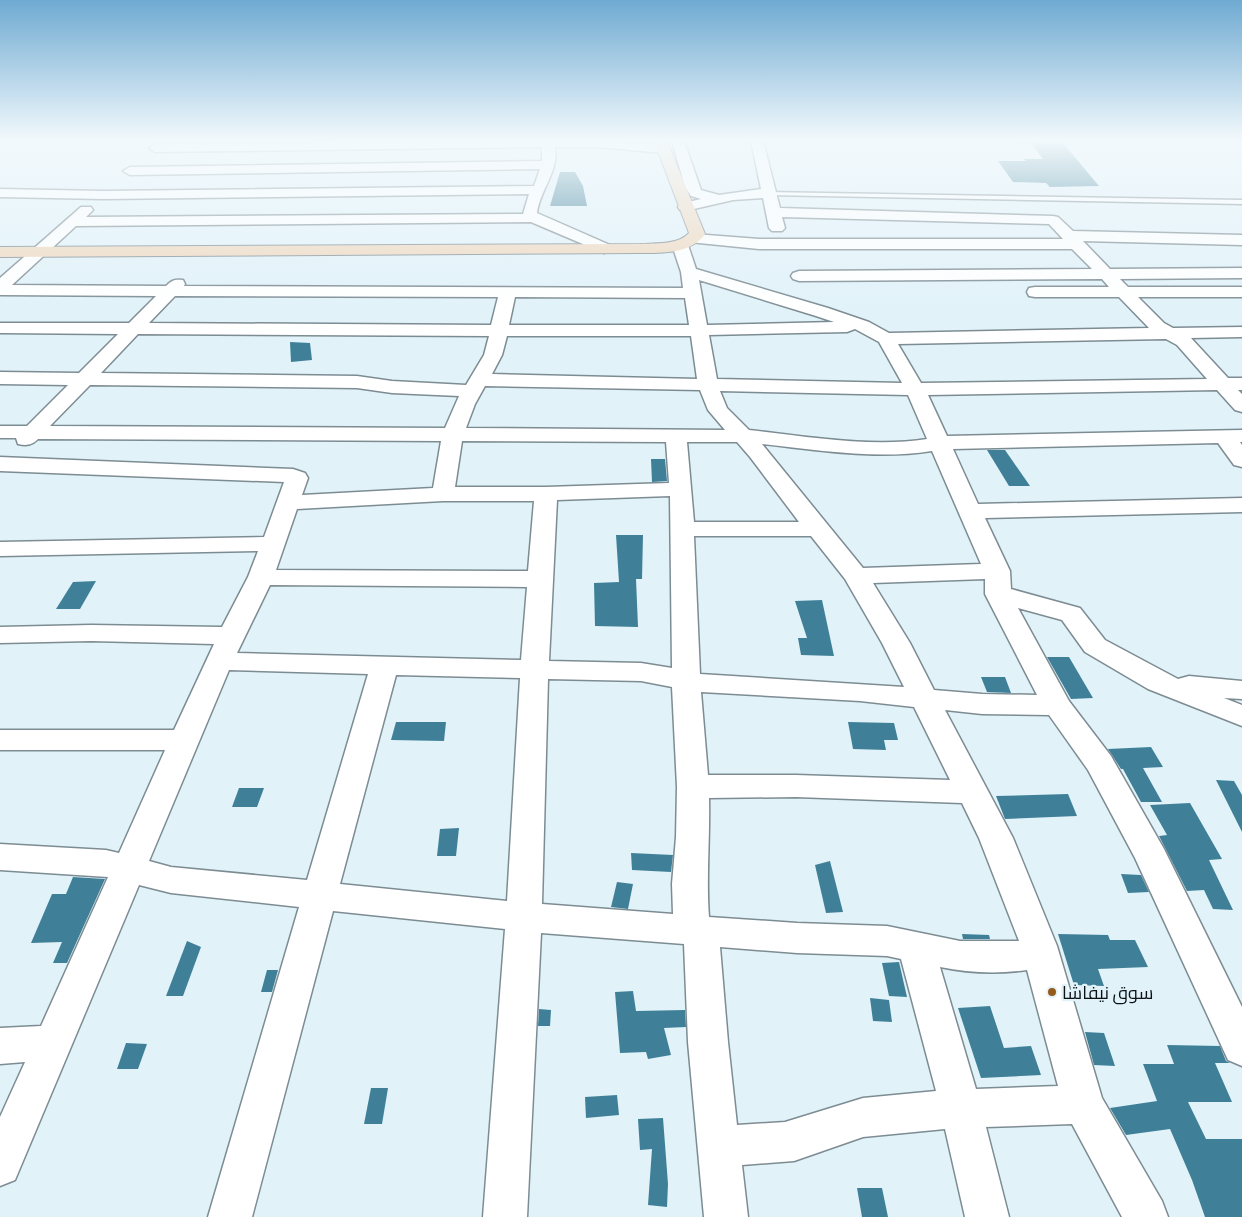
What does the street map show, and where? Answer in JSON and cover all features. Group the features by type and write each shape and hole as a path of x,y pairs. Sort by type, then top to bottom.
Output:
{"main road":[{"path":"0,252 604,248 689,262 697,234 681,198"}],"street":[{"path":"0,288 100,198"},
{"path":"533,218 530,210 535,198"},
{"path":"713,198 717,199"},
{"path":"685,207 727,198"},
{"path":"769,198 793,266 822,312"},
{"path":"773,212 1050,219 1074,240 1158,327 1181,340 1242,406"},
{"path":"73,222 533,218 604,248"},
{"path":"793,266 1074,240 1242,240"},
{"path":"689,262 863,326 886,339 915,389 969,511 997,582 1056,705 1100,764 1152,858 1242,1048"},
{"path":"689,262 698,331 708,385 718,410 744,436 856,576 896,643 1003,856 1040,953 1082,1104 1146,1217"},
{"path":"0,288 170,291 508,292 689,262 1105,273 1242,273"},
{"path":"793,266 933,291"},
{"path":"0,465 185,277"},
{"path":"443,494 452,436 476,385 493,355 508,292"},
{"path":"1021,292 1242,292"},
{"path":"0,328 698,331 863,326"},
{"path":"886,339 1242,332"},
{"path":"0,378 88,377 356,382 392,387 708,385 915,389 1242,384"},
{"path":"0,432 452,436 744,436 866,448 904,449 940,444 1233,436 1242,459"},
{"path":"676,436 681,489 686,681 693,787 693,837 689,884 696,931 726,1217"},
{"path":"0,465 293,476 297,478 261,577 226,649 0,1165"},
{"path":"288,503 443,494 546,494 681,489"},
{"path":"505,1217 524,917 534,671 546,494"},
{"path":"969,511 1242,505"},
{"path":"681,529 817,529"},
{"path":"0,549 274,544"},
{"path":"856,576 997,582 1071,614 1095,646 1158,682 1242,716"},
{"path":"261,577 541,579"},
{"path":"0,635 91,634 384,666 641,672 686,681 860,692 924,700 982,704 1056,705"},
{"path":"230,1217 384,666"},
{"path":"1158,682 1242,690"},
{"path":"0,740 186,740"},
{"path":"693,787 796,786 972,792"},
{"path":"0,856 106,863 171,880 524,917 797,938 887,941 960,956 1012,957 1040,953"},
{"path":"916,946 961,1109 987,1217"},
{"path":"0,1046 54,1043"},
{"path":"719,1145 779,1144 796,1140 852,1119 898,1113 1082,1104"}],"lane":[{"path":"1082,198 1242,202"}],"building":[{"path":"552,198 585,198 587,206 550,206"},
{"path":"290,342 310,343 312,360 291,362"},
{"path":"987,450 1005,450 1030,486 1009,486"},
{"path":"651,459 665,459 667,481 652,482"},
{"path":"616,535 643,535 642,579 636,579 638,627 595,626 594,583 619,582"},
{"path":"96,581 80,609 56,609 73,582"},
{"path":"822,600 834,656 801,655 798,638 807,638 795,601"},
{"path":"1047,657 1069,657 1093,698 1071,699"},
{"path":"981,677 1005,677 1011,693 987,692"},
{"path":"396,722 446,722 444,741 391,740"},
{"path":"848,722 894,723 898,740 884,740 886,750 853,749"},
{"path":"1151,747 1163,767 1143,768 1162,802 1141,802 1123,769 1121,769 1108,749"},
{"path":"1216,780 1234,781 1242,795 1242,832"},
{"path":"239,788 264,788 257,807 232,807"},
{"path":"1068,794 1077,816 1005,819 996,796"},
{"path":"1190,803 1222,859 1209,860 1233,910 1213,909 1204,890 1187,891 1159,836 1167,835 1150,805"},
{"path":"459,828 456,856 437,856 440,829"},
{"path":"631,853 673,855 671,872 632,870"},
{"path":"830,861 843,912 826,913 815,865"},
{"path":"1121,874 1141,875 1149,892 1128,893"},
{"path":"73,877 105,879 67,963 53,963 62,942 31,943 52,894 66,894"},
{"path":"617,882 633,884 628,909 611,907"},
{"path":"962,934 989,935 990,939 963,939"},
{"path":"1058,934 1108,935 1110,940 1135,940 1148,967 1098,969 1104,986 1074,985"},
{"path":"187,941 201,947 183,996 166,996"},
{"path":"899,962 907,997 889,996 882,963"},
{"path":"267,970 278,970 272,992 261,992"},
{"path":"633,991 636,1011 685,1010 686,1027 664,1028 671,1055 648,1059 646,1052 620,1053 615,992"},
{"path":"870,998 889,1000 892,1022 873,1021"},
{"path":"990,1006 1004,1048 1031,1046 1041,1075 981,1078 958,1008"},
{"path":"539,1009 551,1010 550,1026 538,1026"},
{"path":"1085,1032 1104,1033 1115,1066 1094,1065"},
{"path":"126,1043 147,1044 138,1069 117,1069"},
{"path":"1167,1045 1220,1046 1226,1061 1230,1063 1215,1063 1232,1102 1188,1102 1206,1139 1242,1139 1242,1217 1205,1217 1192,1180 1170,1129 1126,1135 1110,1108 1157,1101 1143,1064 1174,1064"},
{"path":"371,1088 388,1088 382,1124 364,1124"},
{"path":"617,1095 619,1115 586,1118 585,1097"},
{"path":"663,1118 668,1184 667,1207 648,1205 652,1149 640,1150 638,1119"},
{"path":"857,1188 882,1188 888,1217 862,1217"}],"place":[{"name":"سوق نيفاشا","path":"1052,992"}]}
